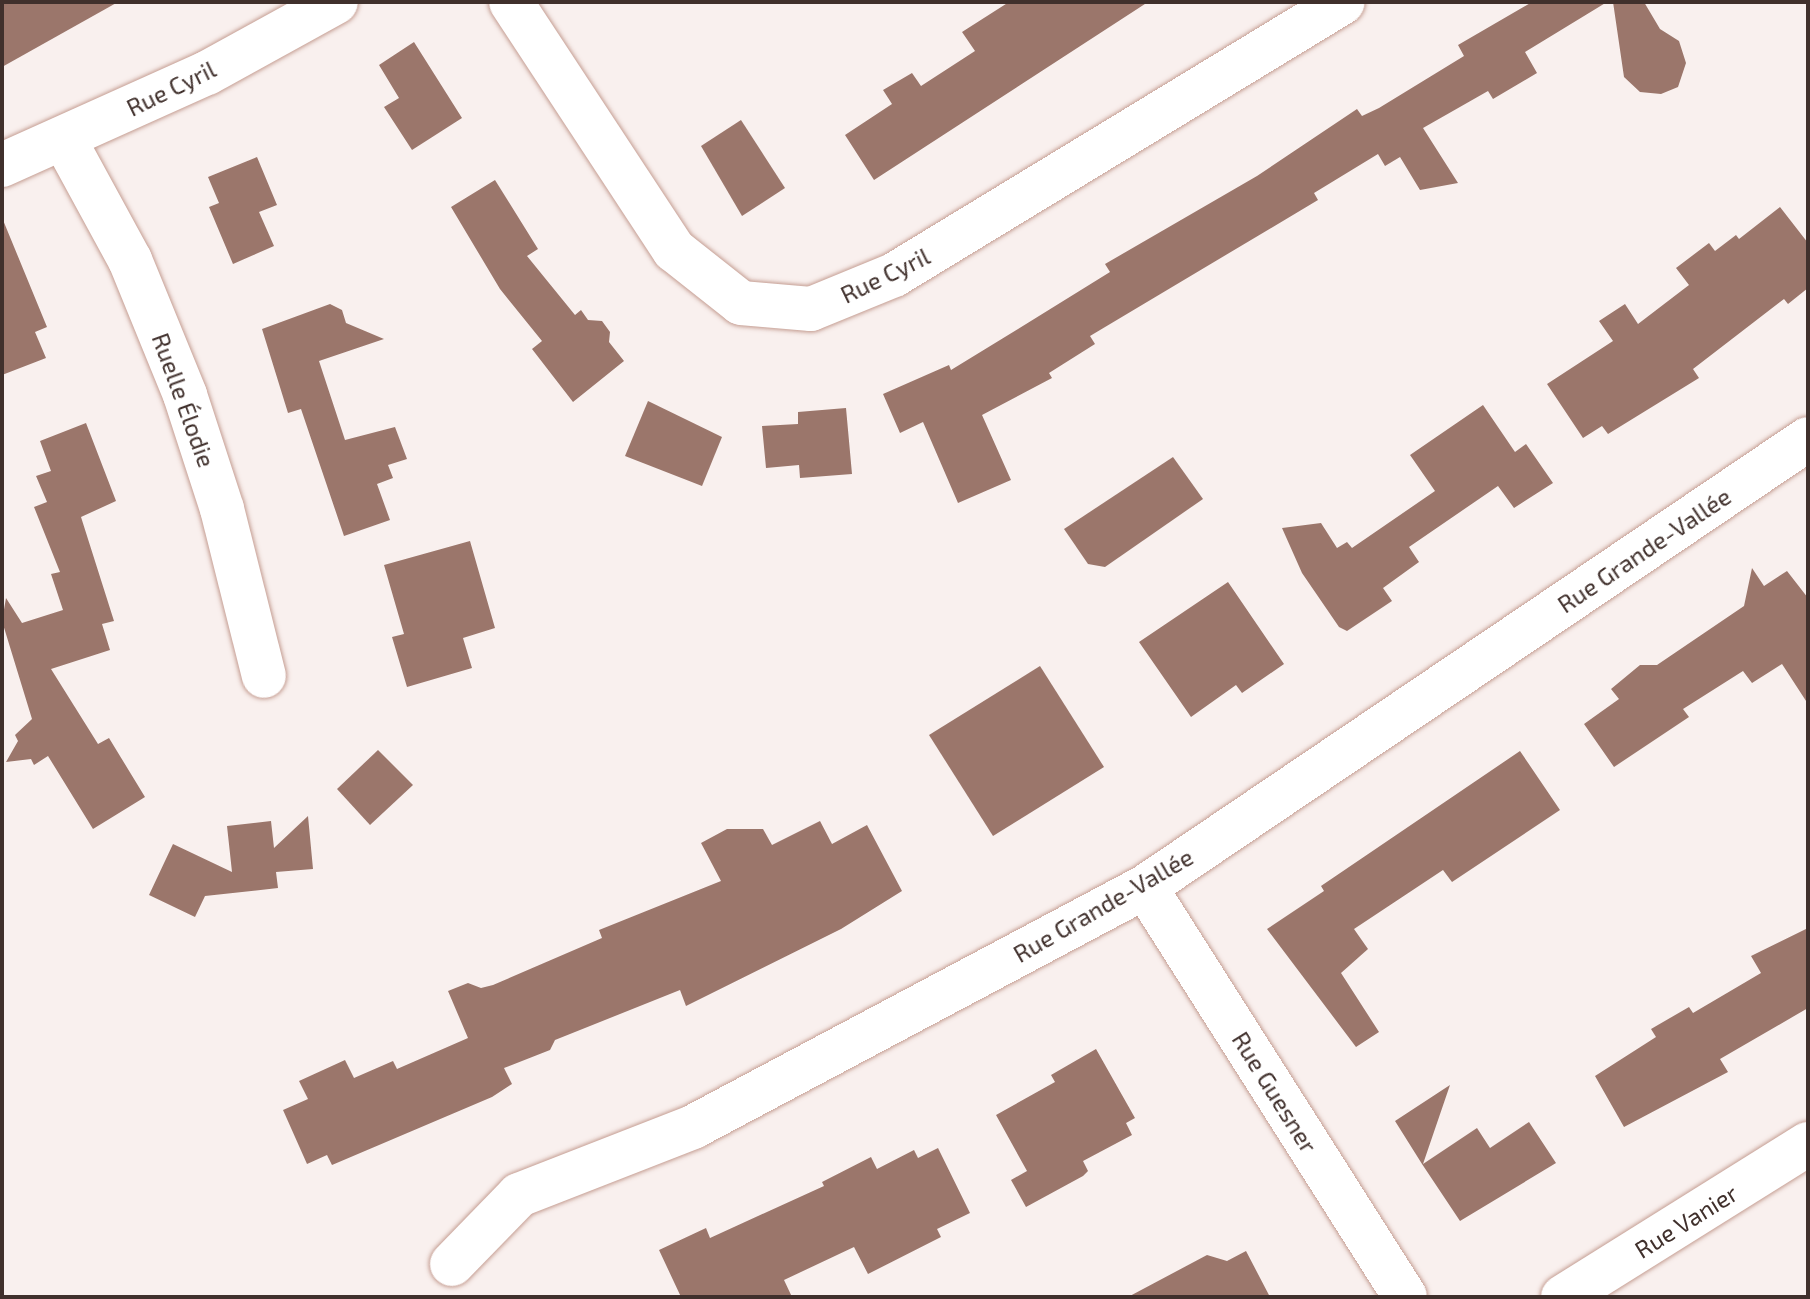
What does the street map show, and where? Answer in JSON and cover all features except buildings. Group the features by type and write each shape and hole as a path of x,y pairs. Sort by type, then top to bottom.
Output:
{"street":[{"name":"Rue Cyril","path":"2,165 207,73 336,2"},
{"name":"Rue Cyril","path":"511,2 674,250 741,303 811,309 894,275 1343,2"},
{"name":"Ruelle Élodie","path":"64,139 130,260 185,395 222,509 264,676"},
{"name":"Rue Grande-Vallée","path":"452,1264 519,1195 693,1127 1145,887 1808,439"},
{"name":"Rue Guesner","path":"1145,887 1405,1297"},
{"name":"Rue Vanier","path":"1563,1297 1808,1144"}]}
